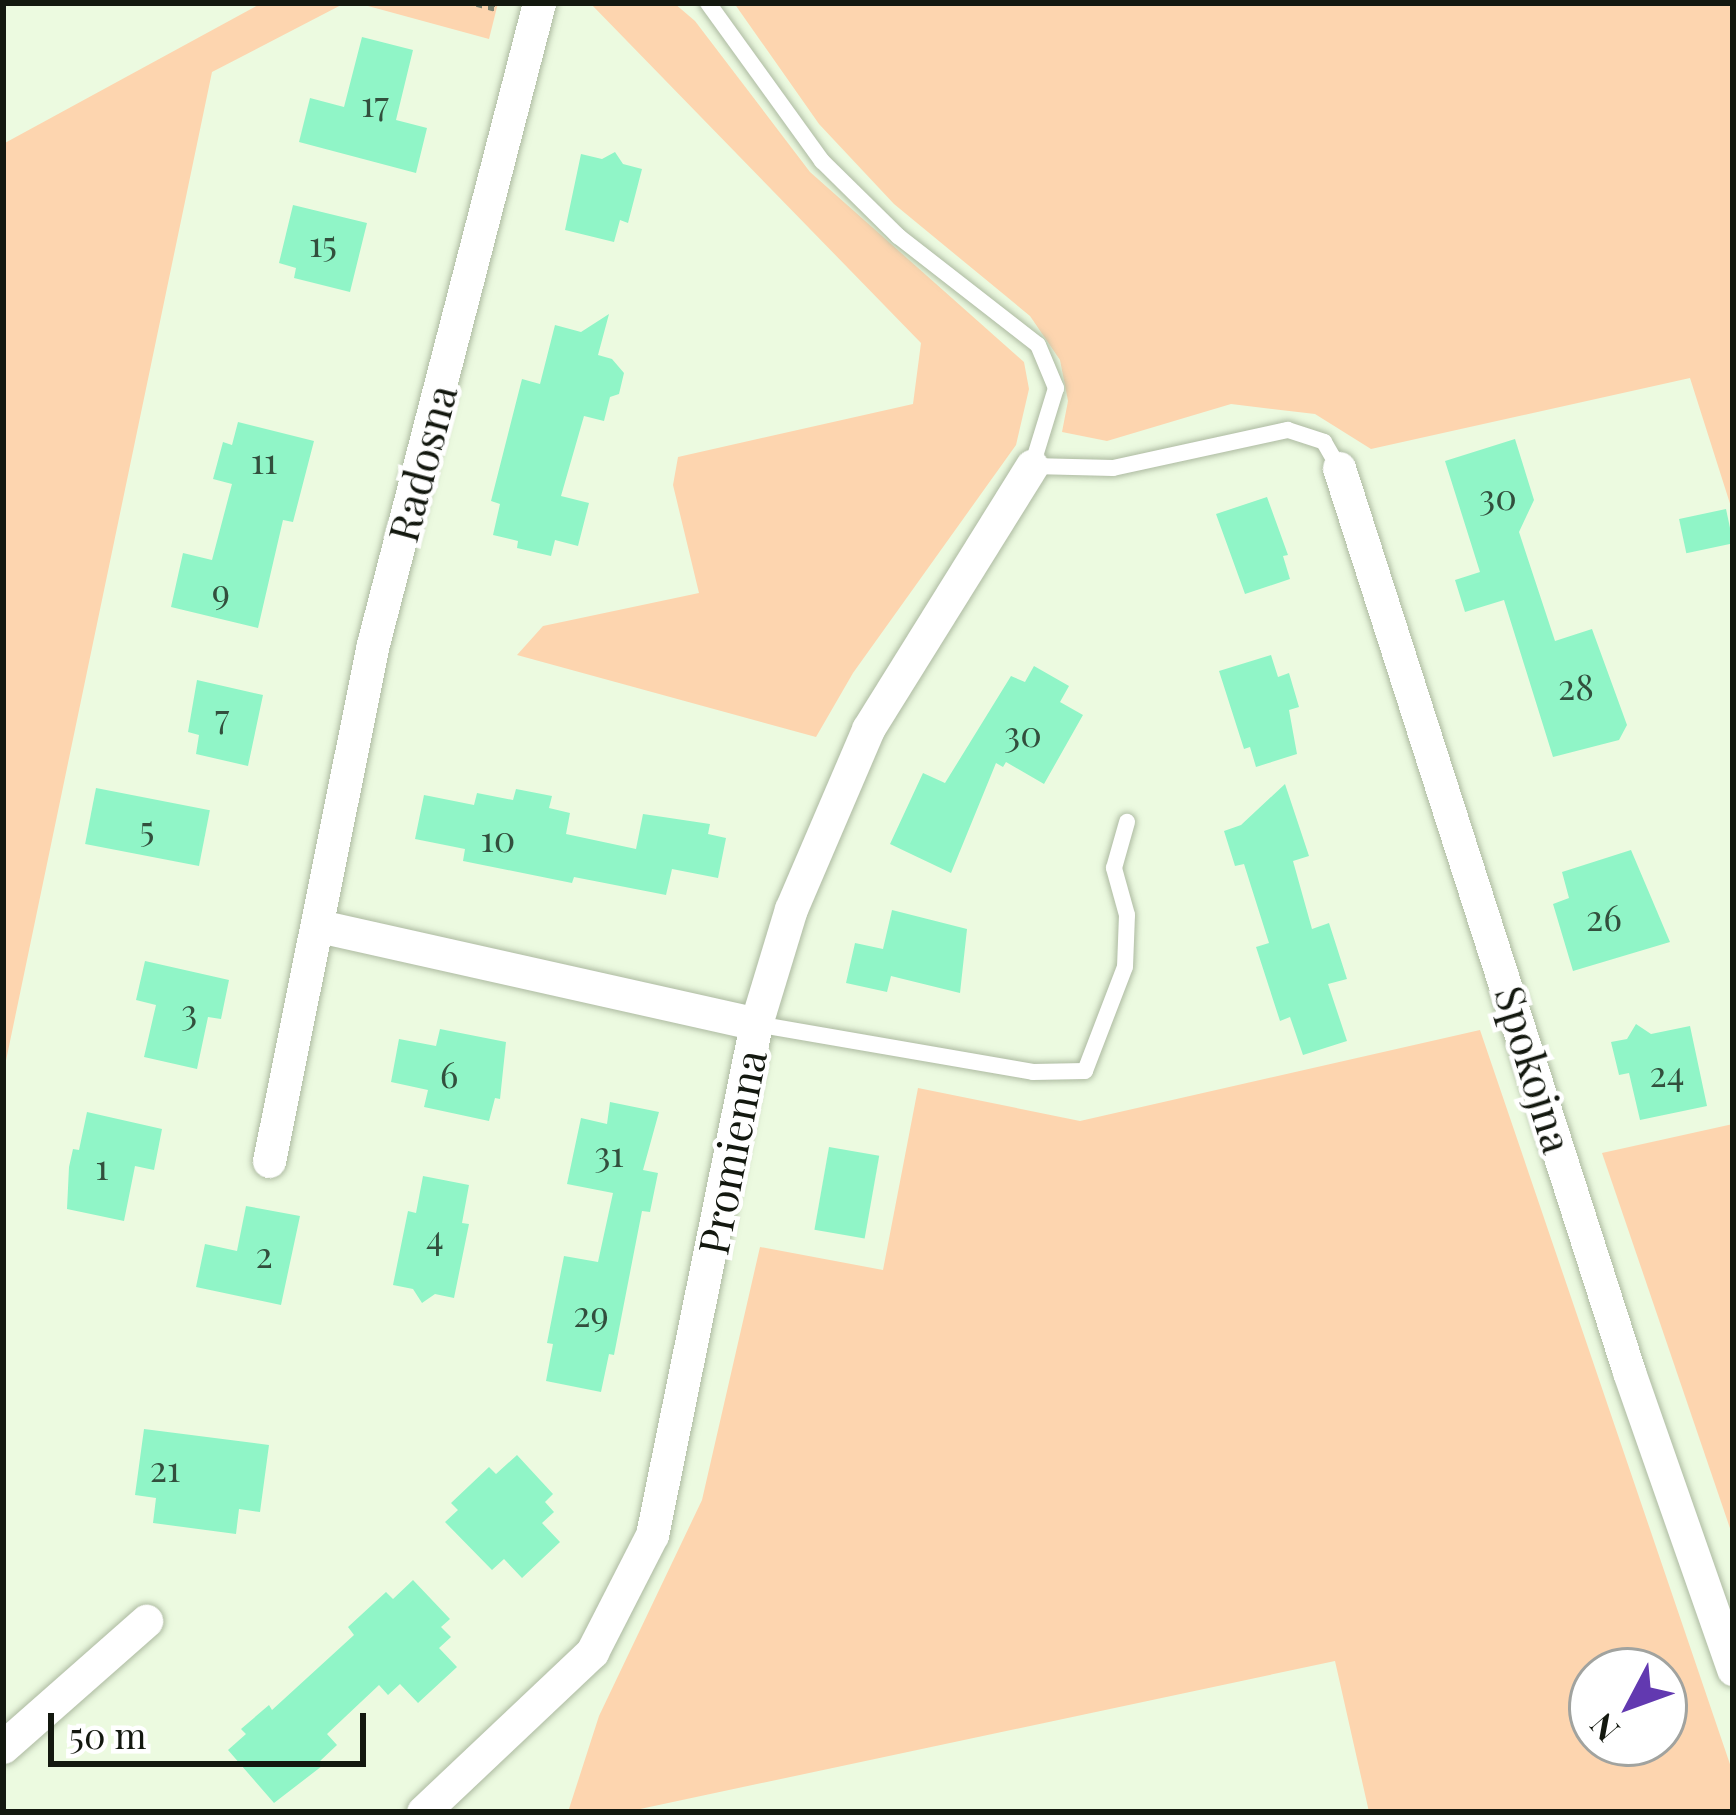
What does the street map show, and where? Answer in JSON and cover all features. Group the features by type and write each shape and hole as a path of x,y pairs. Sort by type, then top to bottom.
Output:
{"street":[{"name":"Radosna","path":"269,1162 374,644 539,3"},
{"name":"Promienna","path":"423,1812 592,1652 652,1535 756,1024 790,909 868,729 1032,466"},
{"name":"Spokojna","path":"1339,468 1629,1372 1733,1669"},
{"path":"320,926 756,1024"},
{"path":"3,1747 146,1622"}],"lane":[{"path":"707,3 822,161 898,236 1038,345 1056,388 1032,466 1113,468 1288,430 1324,442 1339,468"},
{"path":"756,1024 1033,1072 1085,1071 1125,968 1127,915 1114,868 1126,822"}],"shaded area":[{"path":"262,3 345,3 212,72 3,1075 3,144"},
{"path":"357,3 498,3 489,39"},
{"path":"590,3 674,3 695,21 810,172 1024,362 1029,389 1016,445 853,673 816,737 517,655 543,626 699,593 673,485 678,457 913,404 921,343"},
{"path":"734,3 1733,3 1733,513 1690,378 1371,449 1315,414 1231,404 1107,441 1062,432 1068,401 1060,360 1030,316 894,204 819,124"},
{"path":"1480,1030 1733,1773 1733,1812 1369,1812 1335,1661 626,1812 568,1812 599,1716 702,1500 760,1247 883,1270 918,1088 1080,1121"},
{"path":"1733,1124 1733,1537 1602,1153"}],"building":[{"path":"362,37 413,50 396,120 427,128 416,173 299,142 310,98 344,107"},
{"path":"615,152 623,164 642,169 628,223 620,220 614,242 565,230 581,154 602,159"},
{"path":"293,205 367,223 350,292 294,278 296,268 279,263"},
{"path":"609,314 598,355 612,359 624,373 619,394 610,397 604,421 584,416 561,496 589,503 578,546 555,540 551,556 517,548 518,541 493,535 500,504 491,501 522,379 540,384 555,325 581,332"},
{"path":"238,422 314,441 293,522 283,520 258,628 171,607 183,553 212,560 232,484 213,479 223,442 232,445"},
{"path":"1515,439 1534,500 1519,532 1555,641 1592,629 1627,725 1619,740 1553,757 1504,600 1465,612 1455,580 1480,572 1445,461"},
{"path":"1267,497 1288,555 1283,556 1290,579 1245,594 1216,514"},
{"path":"1726,509 1733,543 1686,553 1679,519"},
{"path":"1271,655 1278,677 1289,673 1299,707 1289,710 1297,754 1256,767 1250,747 1244,749 1219,671"},
{"path":"1034,666 1069,686 1060,702 1083,715 1044,784 1006,762 1003,767 996,763 951,873 890,844 923,773 945,783 1011,676 1025,682"},
{"path":"197,680 263,695 248,766 196,754 199,735 188,732"},
{"path":"1285,784 1309,856 1293,861 1312,929 1329,923 1347,979 1328,984 1347,1041 1303,1055 1290,1017 1280,1021 1256,947 1269,943 1244,864 1235,866 1224,831 1241,825"},
{"path":"96,788 210,810 199,866 85,844"},
{"path":"516,789 552,796 549,808 570,813 566,834 636,849 643,814 710,824 708,834 726,838 718,878 672,869 666,895 574,877 572,883 463,861 465,849 415,839 424,795 474,805 477,793 513,800"},
{"path":"1631,850 1670,942 1573,971 1553,904 1569,898 1562,872"},
{"path":"892,910 967,929 960,993 891,976 887,992 846,983 855,943 883,949"},
{"path":"145,961 229,980 221,1019 208,1017 197,1069 144,1057 156,1005 136,1000"},
{"path":"1636,1024 1651,1034 1690,1026 1707,1106 1640,1120 1629,1073 1619,1075 1611,1042 1627,1039"},
{"path":"440,1029 506,1042 500,1099 495,1098 489,1121 424,1107 428,1090 391,1082 399,1039 436,1046"},
{"path":"610,1102 659,1112 643,1170 658,1173 650,1212 642,1211 614,1355 609,1354 601,1392 546,1381 553,1344 547,1343 564,1256 598,1262 613,1193 567,1184 581,1118 607,1124"},
{"path":"87,1112 162,1129 154,1170 135,1166 124,1221 67,1209 69,1167 73,1149 79,1150"},
{"path":"829,1147 879,1156 865,1239 814,1230"},
{"path":"423,1176 469,1185 462,1223 469,1224 454,1298 435,1294 422,1303 413,1289 393,1285 408,1211 416,1213"},
{"path":"246,1206 300,1216 281,1305 196,1287 205,1244 237,1251"},
{"path":"144,1429 269,1445 260,1512 239,1509 236,1534 153,1523 156,1498 135,1495"},
{"path":"517,1455 553,1494 545,1502 554,1512 542,1523 560,1542 522,1578 504,1559 492,1570 445,1522 458,1510 451,1503 489,1467 496,1474"},
{"path":"413,1580 450,1619 441,1627 451,1637 439,1648 457,1667 418,1703 400,1684 388,1695 379,1685 327,1734 337,1745 319,1762 322,1766 274,1803 228,1750 246,1734 241,1729 269,1705 272,1710 354,1635 348,1627 386,1592 393,1599"}]}
